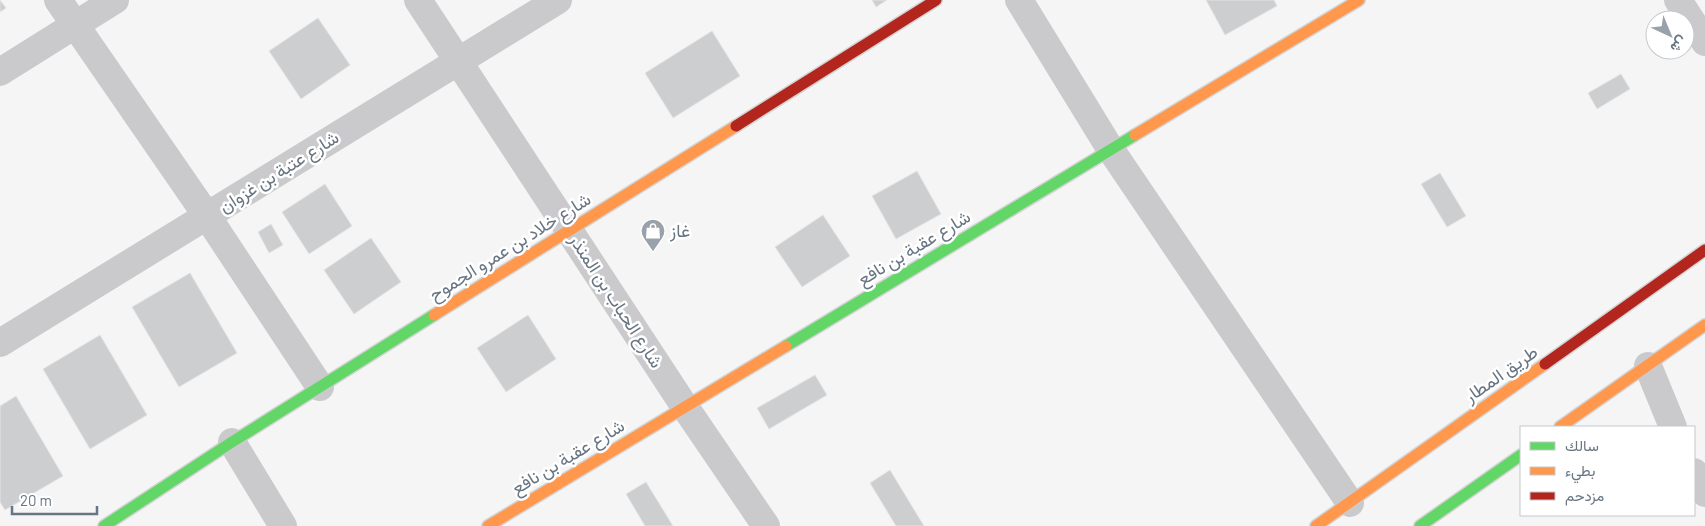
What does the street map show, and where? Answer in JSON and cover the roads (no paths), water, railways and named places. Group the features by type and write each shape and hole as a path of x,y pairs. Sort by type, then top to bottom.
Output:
{"main road":[{"name":"شارع خلاد بن عمرو الجموح","path":"104,526 232,442 936,0"},
{"name":"شارع عقبة بن نافع","path":"488,526 1359,0"},
{"name":"طريق المطار","path":"1316,526 1705,250"},
{"path":"1561,426 1705,326"},
{"path":"1420,526 1520,456"}],"street":[{"path":"58,0 320,387"},
{"path":"0,72 115,0"},
{"name":"شارع الحباب بن المنذر","path":"418,0 685,407 766,526"},
{"name":"شارع عتبة بن غزوان","path":"0,343 558,0"},
{"path":"1019,0 1111,150 1350,503"},
{"path":"1678,0 1705,42"},
{"path":"1648,366 1673,426"},
{"path":"232,442 283,526"},
{"path":"1695,474 1705,493"}],"place":[{"name":"غاز","path":"653,252"}]}
